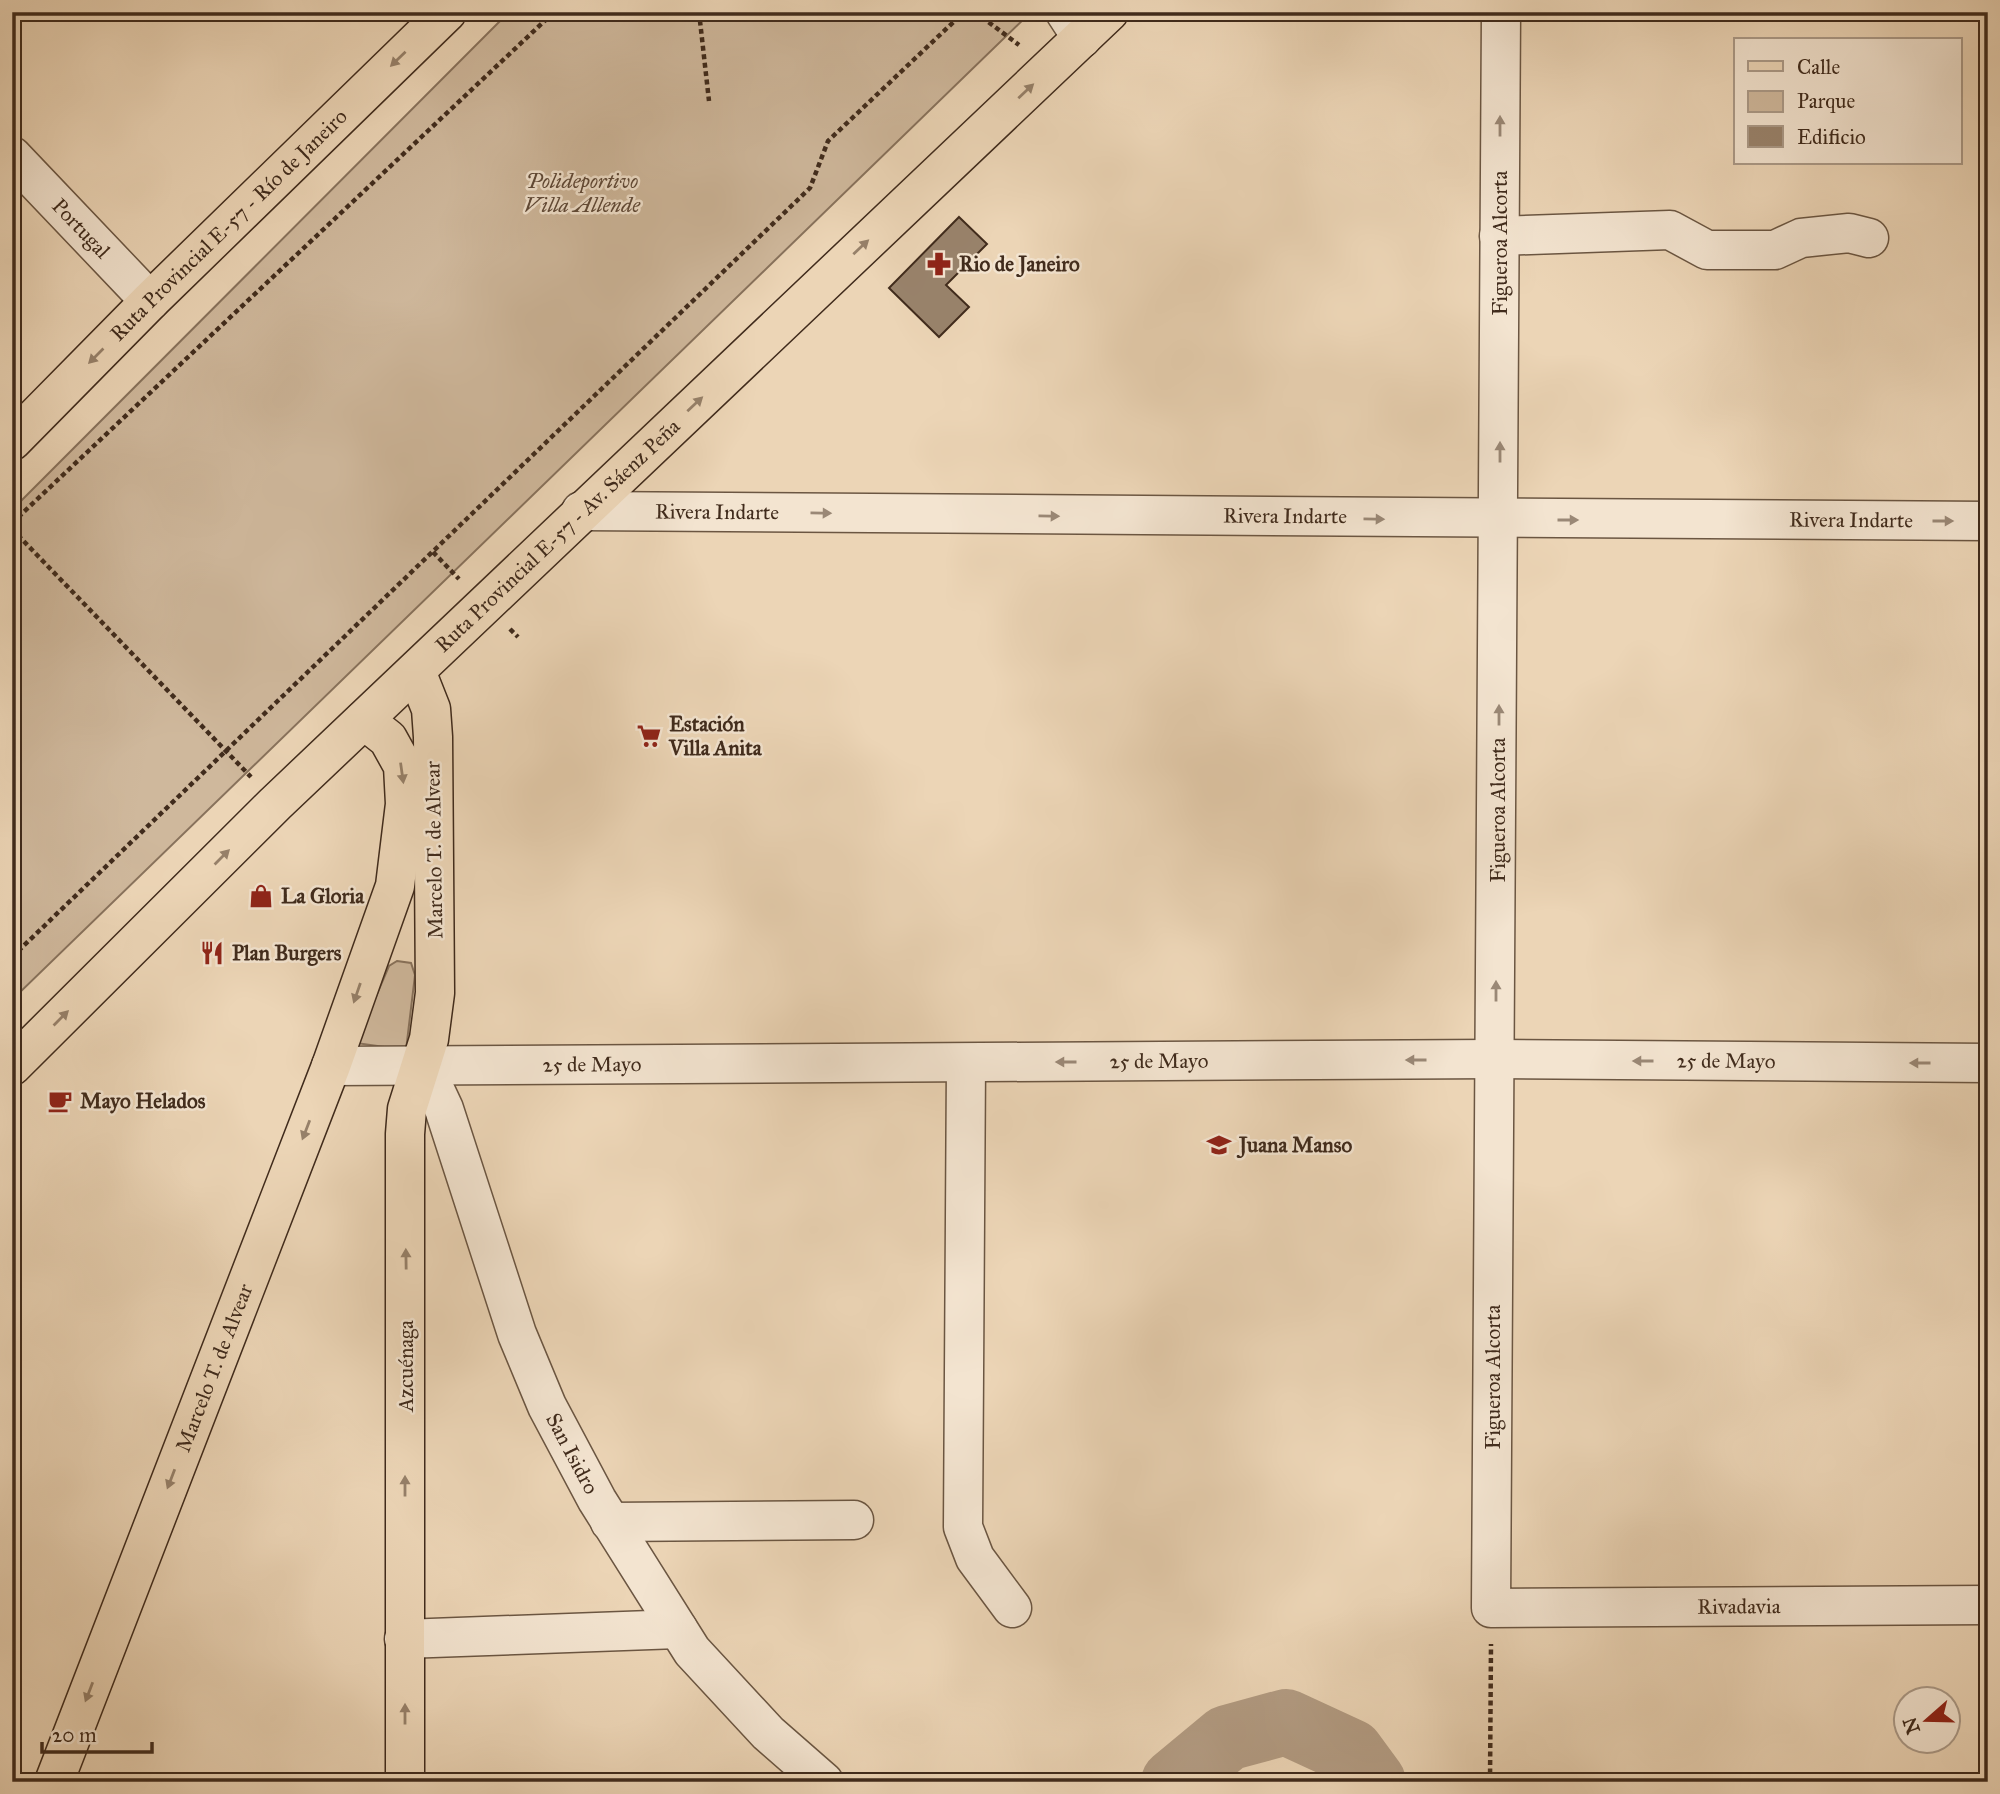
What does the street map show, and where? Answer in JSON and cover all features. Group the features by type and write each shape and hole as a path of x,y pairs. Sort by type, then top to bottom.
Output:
{"main road":[{"name":"Ruta Provincial E-57 - Río de Janeiro","path":"12,441 447,12"},
{"name":"Ruta Provincial E-57 - Av. Sáenz Peña","path":"12,1066 275,804 1050,68 1073,25 1109,12"},
{"name":"Marcelo T. de Alvear","path":"416,671 431,709 433,737 435,954"},
{"name":"Marcelo T. de Alvear","path":"54,1782 331,1066 395,886 405,804 403,766 388,739 364,720"},
{"name":"Marcelo T. de Alvear","path":"371,953 392,938 407,934 420,936 435,954"},
{"name":"Azcuénaga","path":"405,1782 405,1134 407,1109 423,1064 435,993 435,954"}],"street":[{"name":"Figueroa Alcorta","path":"1491,1608 1500,520 1501,12"},
{"name":"Portugal","path":"12,156 150,302"},
{"path":"1499,236 1670,230 1707,250 1775,250 1801,239 1849,233 1869,238"},
{"name":"Rivera Indarte","path":"581,511 1500,520 1988,521"},
{"name":"25 de Mayo","path":"331,1066 1496,1059 1988,1063"},
{"path":"967,1063 963,1527 975,1558 1012,1608"},
{"name":"San Isidro","path":"423,1064 444,1110 522,1346 547,1406 610,1522 692,1651 729,1694 824,1782"},
{"path":"610,1522 854,1520"},
{"name":"Rivadavia","path":"1491,1608 1988,1605"},
{"path":"404,1639 678,1629"}],"path":[{"path":"12,523 554,12"},
{"path":"699,12 709,101"},
{"path":"12,957 810,188 828,141 964,12"},
{"path":"975,12 1050,68"},
{"path":"12,529 275,804"},
{"path":"1490,1782 1491,1608"}],"green space":[{"name":"Polideportivo Villa Allende","path":"509,12 1031,12 12,1000 12,510"},
{"path":"397,961 411,963 415,975 406,1050 356,1043 389,966"}],"building":[{"name":"Rio de Janeiro","path":"959,217 987,244 946,285 969,307 939,337 889,288"}],"waterway":[{"path":"1174,1782 1227,1738 1286,1722 1351,1752 1373,1782"}],"place":[{"name":"Rio de Janeiro","path":"939,264"},
{"name":"Estación Villa Anita","path":"649,736"},
{"name":"La Gloria","path":"261,896"},
{"name":"Plan Burgers","path":"212,953"},
{"name":"Mayo Helados","path":"60,1101"},
{"name":"Juana Manso","path":"1219,1145"}]}
